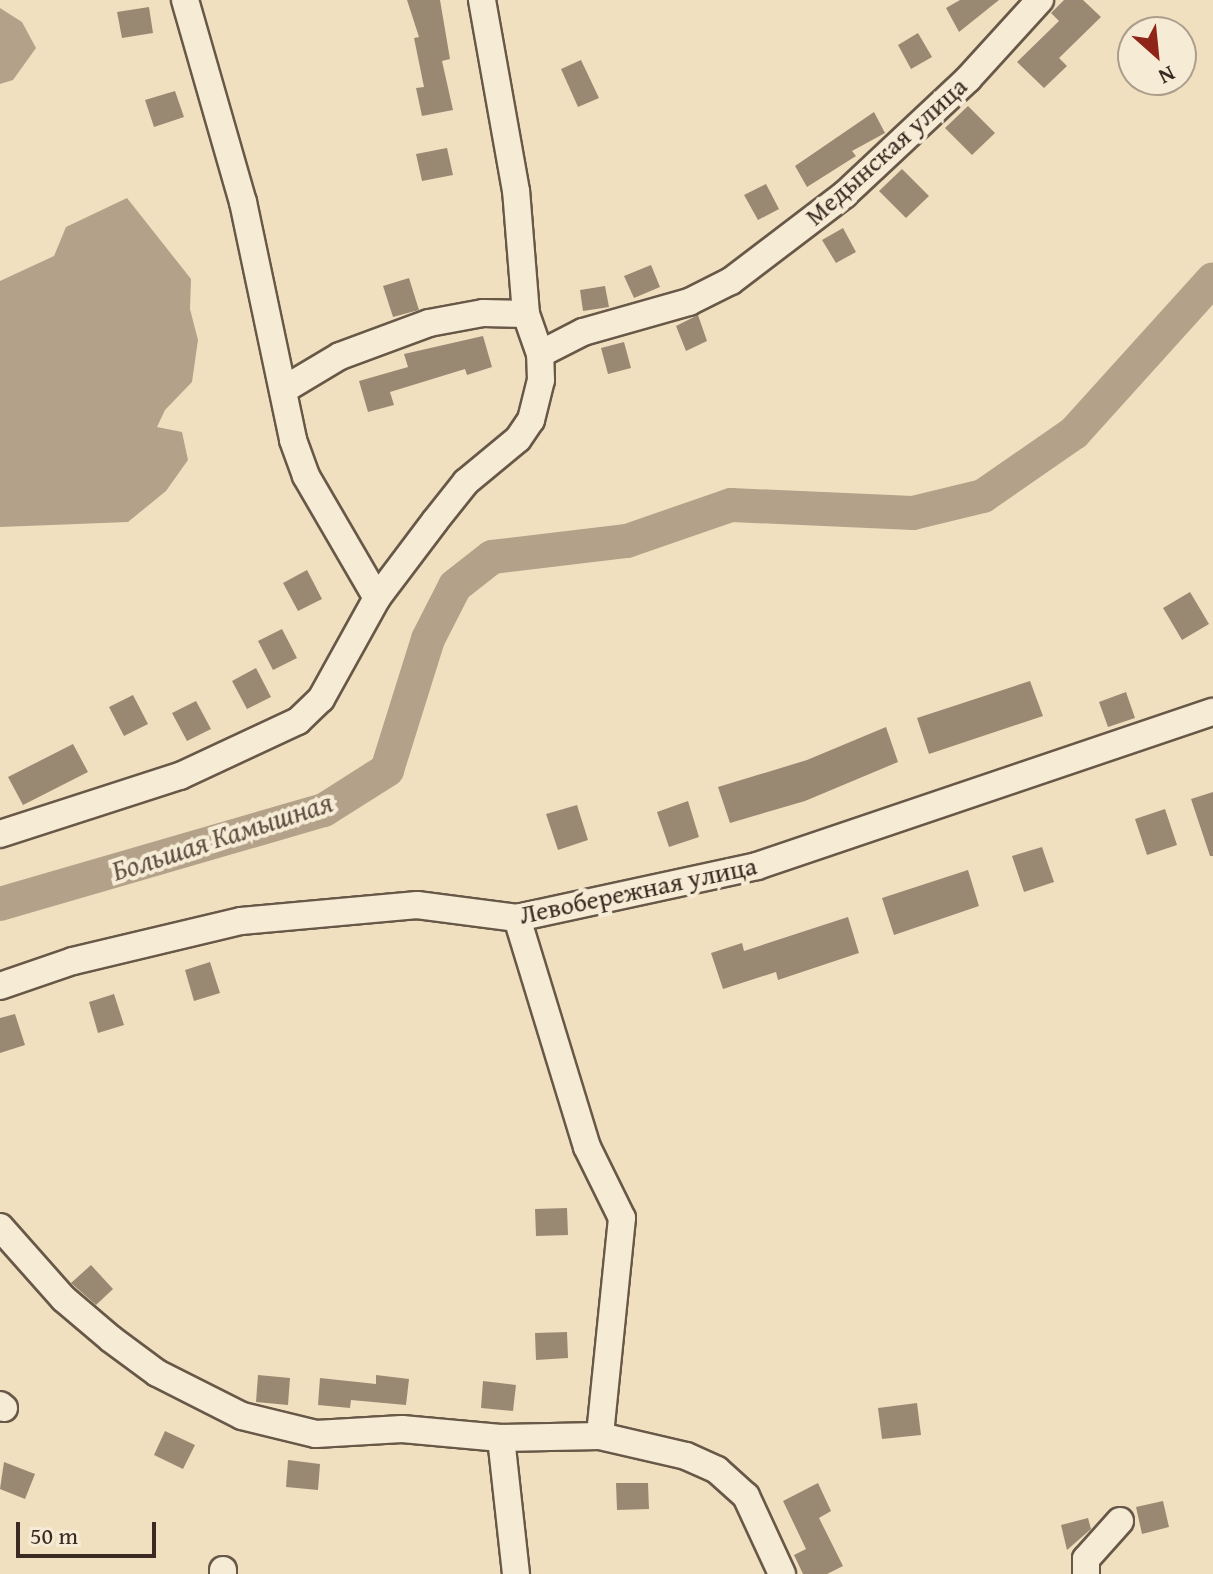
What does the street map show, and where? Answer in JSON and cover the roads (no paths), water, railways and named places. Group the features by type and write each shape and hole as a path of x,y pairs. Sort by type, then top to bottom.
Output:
{"street":[{"path":"185,0 243,202 283,390 306,476 377,598"},
{"path":"0,834 180,776 298,721 321,699 377,598 466,482 518,439 531,420 541,380 540,354 526,314 516,191 482,0"},
{"name":"Медынская улица","path":"540,354 583,332 689,302 731,281 844,195 968,79 1040,0"},
{"path":"283,390 340,356 429,323 483,313 526,314"},
{"name":"Левобережная улица","path":"0,986 73,961 253,919 417,905 517,918 757,866 1213,712"},
{"path":"517,918 587,1147 622,1218 600,1436"},
{"path":"0,1227 64,1299 111,1339 157,1373 242,1416 316,1434 402,1429 501,1438 600,1436 686,1456 717,1470 746,1496 782,1574"},
{"path":"501,1438 516,1574"},
{"path":"1086,1574 1086,1559 1120,1521"}],"waterway":[{"name":"Большая Камышная","path":"0,904 324,810 387,770 428,639 455,586 492,557 627,541 731,505 913,513 983,496 1074,433 1213,279"}]}
